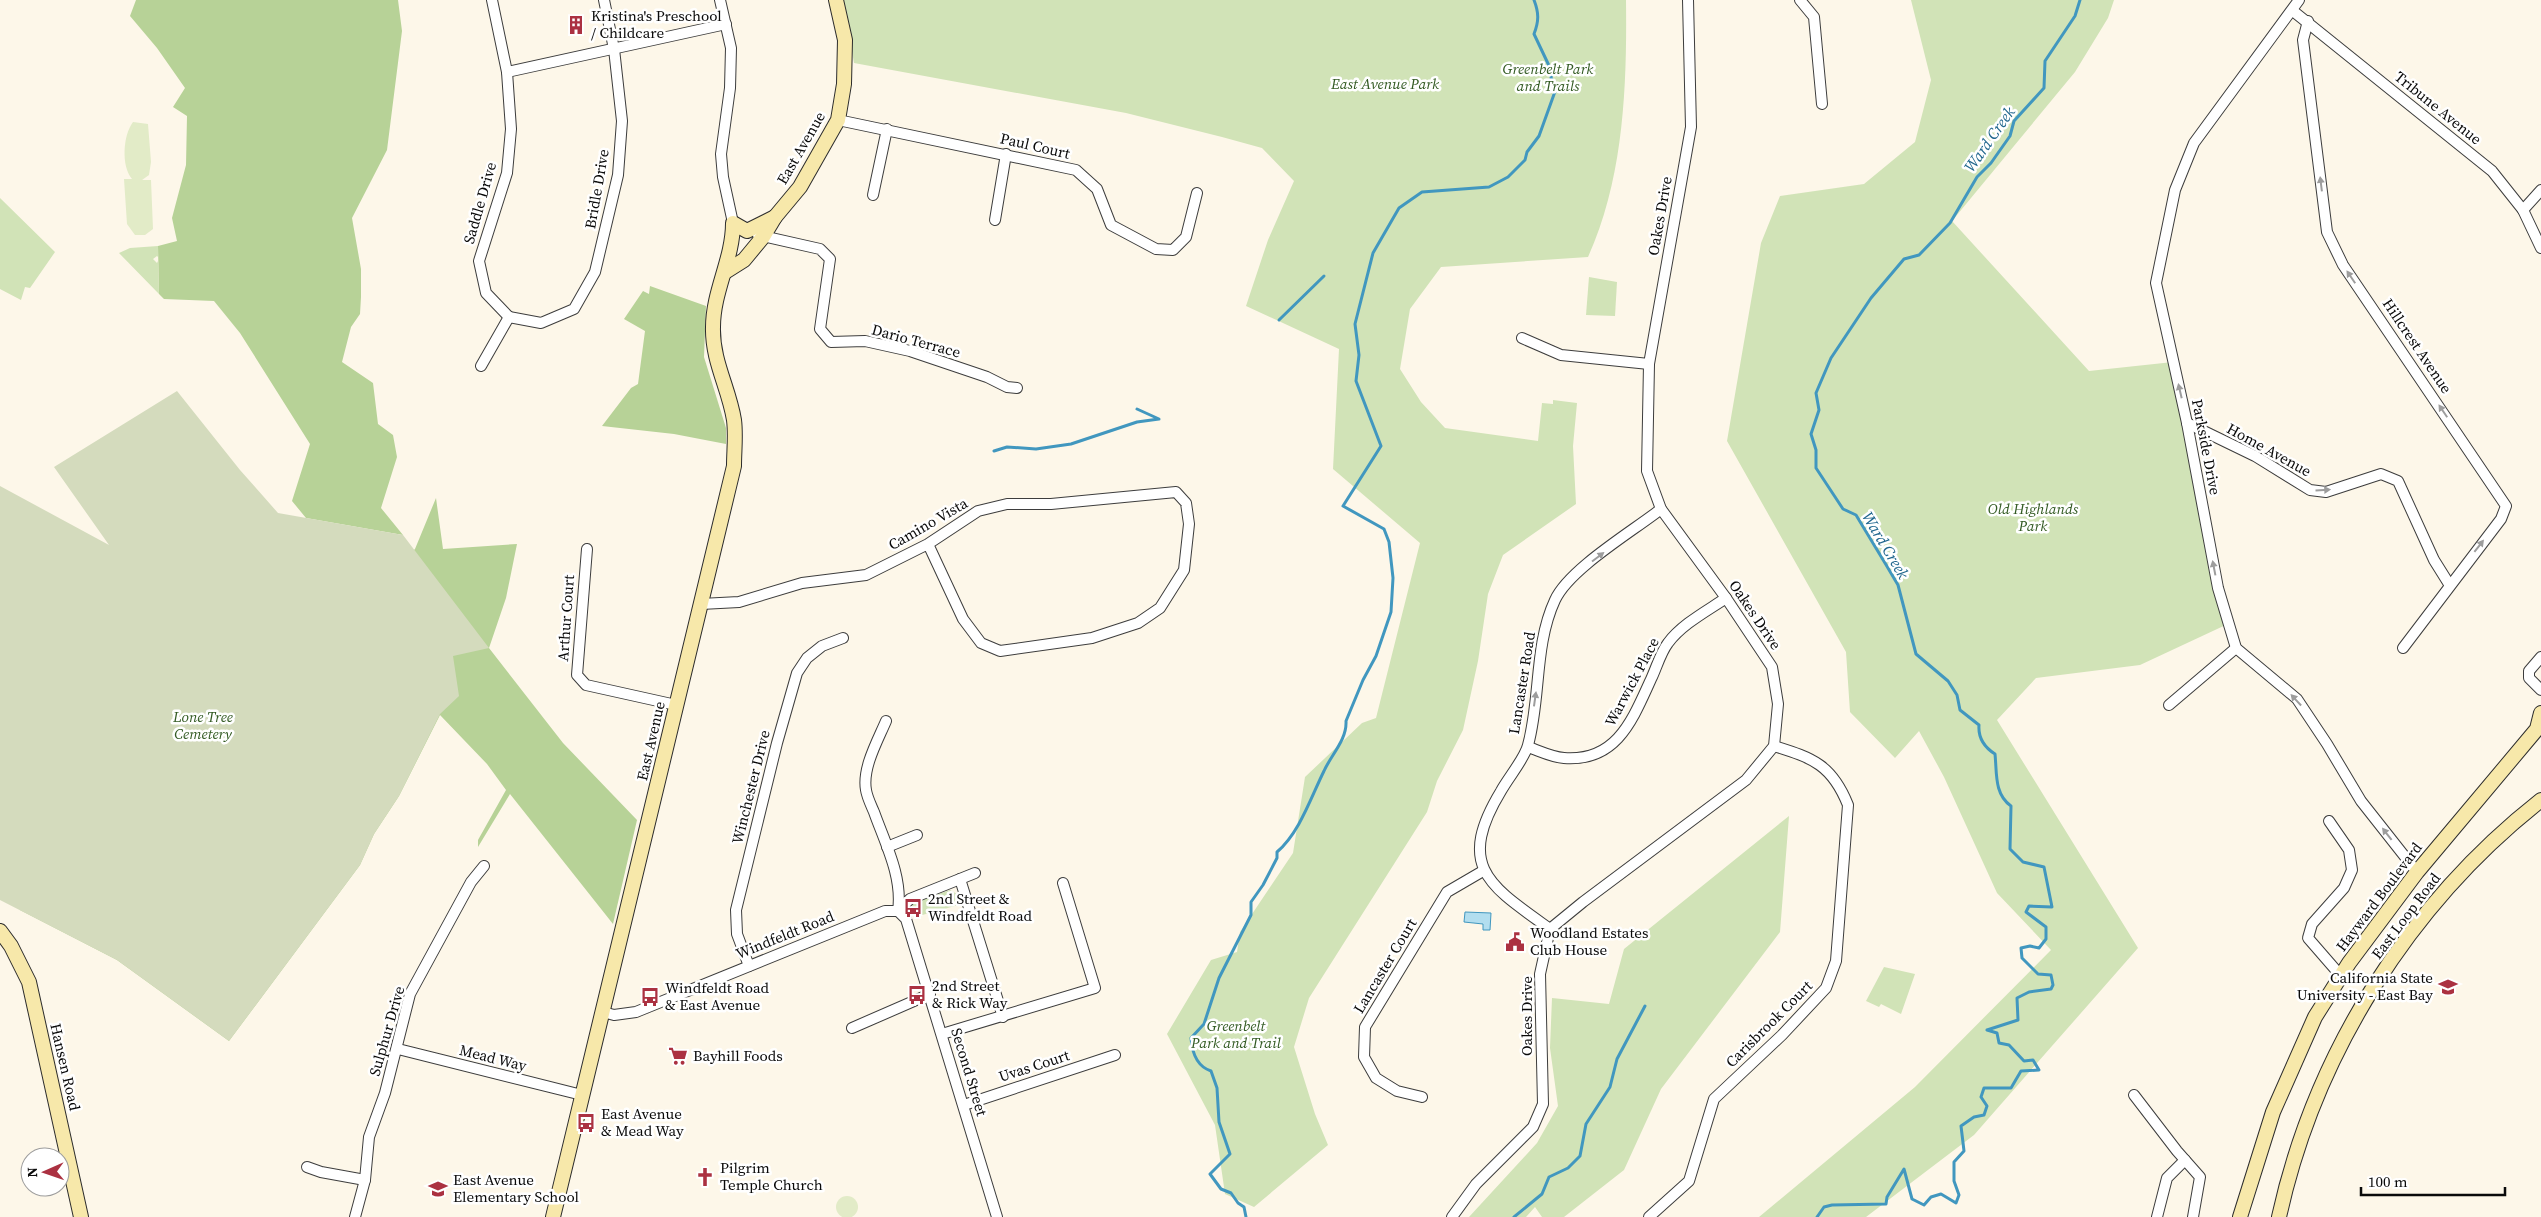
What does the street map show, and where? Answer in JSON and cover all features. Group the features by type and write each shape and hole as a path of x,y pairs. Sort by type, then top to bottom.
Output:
{"street":[{"name":"Saddle Drive","path":"492,0 507,72 511,129 507,172 479,261 486,293 509,317"},
{"name":"Bridle Drive","path":"509,317 541,323 574,309 595,272 618,175 622,130 614,48 604,0"},
{"path":"720,0 731,48 730,88 721,154 723,177 733,223 747,231"},
{"name":"East Avenue","path":"725,272 744,260 763,237 775,217 800,187 838,120 844,84 845,40 836,0"},
{"name":"Oakes Drive","path":"1688,0 1691,127 1649,364 1647,471 1661,509 1726,598 1772,667 1778,704 1774,746"},
{"path":"1800,0 1814,17 1822,104"},
{"name":"Parkside Drive","path":"2236,648 2218,588 2187,423 2156,284 2175,190 2194,142 2293,11 2299,0"},
{"name":"Tribune Avenue","path":"2293,11 2308,21 2492,171 2523,210 2541,248"},
{"name":"Hillcrest Avenue","path":"2308,21 2302,40 2327,232 2343,265 2506,506 2501,518 2449,584 2403,648"},
{"path":"507,72 726,24"},
{"name":"Paul Court","path":"838,120 1076,170 1097,189 1111,225 1132,238 1156,249 1173,250 1186,237 1197,193"},
{"path":"873,195 887,129"},
{"path":"995,220 1006,154"},
{"path":"2523,210 2541,190"},
{"name":"East Avenue","path":"747,231 775,217"},
{"name":"East Avenue","path":"553,1217 734,466 734,422 719,371 713,339 714,308 733,242 733,223"},
{"name":"Dario Terrace","path":"747,231 763,237 820,249 830,259 820,329 831,342 865,341 910,351 987,377 1007,387 1017,388"},
{"path":"481,366 509,317"},
{"path":"1522,338 1561,355 1649,364"},
{"name":"Home Avenue","path":"2187,423 2255,456 2310,490 2326,492 2382,474 2398,481 2434,560 2449,584"},
{"name":"Camino Vista","path":"701,604 738,602 802,583 866,575 928,544 978,511 1007,504 1051,504 1176,492 1186,503 1188,524 1184,570 1160,608 1138,623 1092,638 1000,651 981,643 963,619 928,544"},
{"name":"Lancaster Road","path":"1483,871 1480,839 1488,812 1528,747 1545,632 1555,599 1575,574 1661,509"},
{"name":"Arthur Court","path":"587,549 577,675 586,685 676,705"},
{"name":"Warwick Place","path":"1528,747 1549,755 1579,758 1595,755 1617,742 1639,705 1668,643 1684,628 1726,598"},
{"name":"Winchester Drive","path":"748,966 737,934 736,910 777,743 797,673 807,658 822,646 843,638"},
{"path":"2169,705 2236,648 2297,699 2361,801 2417,872"},
{"path":"2541,657 2529,670 2529,678 2541,690"},
{"name":"Hayward Boulevard","path":"2240,1217 2273,1112 2315,1017 2341,976 2417,872 2539,729 2541,713"},
{"path":"886,720 867,772 865,790 887,847 900,895 898,910"},
{"path":"1483,871 1503,896 1550,929 1583,902 1746,780 1774,746"},
{"name":"Carisbrook Court","path":"1649,1217 1689,1181 1714,1099 1782,1035 1826,988 1836,961 1848,805 1839,784 1824,768 1804,756 1774,746"},
{"name":"East Loop Road","path":"2279,1217 2286,1186 2304,1129 2328,1071 2362,1006 2403,943 2462,871 2494,838 2541,800"},
{"path":"2329,821 2349,850 2352,870 2344,888 2312,924 2308,938 2341,976"},
{"path":"887,847 917,835"},
{"name":"Sulphur Drive","path":"355,1217 364,1180 369,1137 398,1049 410,994 471,882 484,866"},
{"name":"Lancaster Court","path":"1422,1097 1397,1091 1376,1078 1364,1057 1365,1026 1447,892 1483,871"},
{"name":"Windfeldt Road","path":"603,1012 614,1015 636,1012 885,911 898,910 910,899 975,873"},
{"path":"960,879 1002,1017"},
{"path":"942,1034 1094,988 1063,883"},
{"name":"Second Street","path":"898,910 906,919 997,1217"},
{"name":"Oakes Drive","path":"1452,1217 1476,1184 1533,1127 1543,1104 1540,974 1550,929"},
{"name":"Hansen Road","path":"0,931 11,946 30,982 81,1217"},
{"path":"852,1028 930,994"},
{"name":"Mead Way","path":"398,1049 582,1095"},
{"name":"Uvas Court","path":"964,1105 1115,1055"},
{"path":"2134,1095 2200,1177 2193,1217"},
{"path":"2157,1217 2167,1178 2186,1160"},
{"path":"307,1167 320,1172 364,1180"}],"green space":[{"path":"136,0 398,0 402,31 387,150 352,218 361,269 360,314 351,327 342,362 373,383 378,424 393,435 397,457 381,508 403,535 306,518 292,501 310,444 240,333 214,301 164,299 159,294 158,246 177,241 172,218 186,165 187,116 173,107 185,88 157,48 130,16"},
{"path":"843,0 1626,0 1626,65 1621,131 1609,195 1600,227 1588,257 1441,267 1410,309 1400,369 1421,402 1445,428 1538,441 1542,403 1553,404 1553,400 1577,403 1573,446 1576,504 1503,555 1488,594 1478,661 1463,730 1437,781 1427,812 1309,998 1294,1047 1315,1114 1328,1145 1254,1207 1225,1194 1215,1125 1167,1034 1211,960 1237,952 1240,932 1293,853 1305,777 1362,723 1376,718 1420,543 1333,469 1339,349 1246,306 1268,240 1294,181 1262,148 1126,113 854,63"},
{"name":"Old Highlands Park","path":"1911,0 2114,0 2108,18 2075,72 1952,221 2089,371 2173,362 2230,623 2140,665 2036,678 1997,720 2138,948 1974,1135 1866,1217 1759,1217 1915,1087 2051,950 1997,893 1944,777 1919,731 1895,758 1850,712 1846,652 1727,441 1761,243 1780,196 1864,184 1915,142 1931,80"},
{"path":"133,122 148,124 151,162 149,175 142,180 151,180 153,229 145,235 135,235 127,224 124,179 132,179 126,166 125,142"},
{"path":"0,198 55,252 30,288 25,287 21,300 0,289"},
{"path":"158,246 158,257 153,259 157,263 158,261 159,294 119,253 130,248"},
{"path":"1589,277 1617,282 1615,316 1586,315"},
{"path":"650,286 706,306 704,357 726,428 726,444 674,434 602,426 631,388 638,384 645,331 624,319 643,291 649,294"},
{"name":"Lone Tree Cemetery","path":"177,391 240,470 278,513 403,535 489,648 453,656 459,696 440,714 399,796 374,834 360,865 229,1041 117,960 0,900 0,486 109,545 54,467"},
{"path":"436,498 443,549 517,544 506,598 489,648 563,743 637,820 613,924 510,794 478,847 478,840 506,790 487,764 440,715 399,796 374,834 360,865 229,1041 117,960 20,910 415,549"},
{"path":"1789,816 1780,932 1661,1089 1624,1170 1564,1217 1542,1217 1535,1207 1526,1217 1469,1217 1537,1143 1558,1106 1550,1048 1552,998 1609,1004 1624,949"},
{"path":"950,890 959,895 962,904 915,917 913,903"},
{"path":"1884,967 1915,974 1901,1014 1881,1004 1879,1007 1866,1001"},
{"path":"847,1196 855,1199 858,1207 855,1215 847,1218 839,1215 836,1207 839,1199"}],"water":[{"path":"1465,912 1491,913 1490,930 1483,930 1483,924 1464,922"}],"waterway":[{"path":"1246,1217 1244,1207 1238,1203 1231,1193 1221,1189 1210,1174 1230,1154 1219,1122 1217,1088 1211,1071 1198,1062 1192,1048 1191,1038 1204,1024 1219,978 1251,915 1251,902 1263,885 1277,858 1277,852 1299,824 1327,765 1344,735 1346,721 1363,680 1376,656 1391,612 1393,578 1389,542 1384,529 1343,506 1381,446 1356,381 1359,355 1355,324 1373,253 1399,208 1422,192 1489,187 1508,177 1525,160 1527,152 1539,136 1557,86 1551,78 1552,72 1534,34 1538,17 1534,0"},
{"name":"Ward Creek","path":"1817,1217 1824,1207 1832,1205 1886,1204 1887,1197 1904,1169 1912,1199 1924,1205 1931,1197 1941,1194 1956,1203 1959,1195 1954,1181 1954,1162 1964,1151 1961,1126 1974,1117 1984,1115 1987,1106 1981,1097 1984,1088 2011,1088 2021,1071 2039,1070 2033,1060 2024,1061 2009,1045 1999,1043 1997,1033 1987,1030 2018,1020 2017,998 2029,992 2051,989 2053,985 2051,975 2038,974 2022,958 2021,948 2030,946 2039,948 2046,939 2046,927 2026,912 2029,906 2052,907 2044,867 2023,862 2010,849 2011,806 2002,795 1997,783 1995,754 1983,742 1979,725 1960,710 1957,695 1948,681 1916,654 1898,585 1856,515 1843,509 1816,468 1816,450 1811,434 1819,410 1816,393 1831,358 1871,298 1904,259 1919,255 1950,223 1977,177 1991,163 2010,136 2014,121 2044,88 2045,61 2075,16 2080,0"},
{"path":"1279,320 1324,276"},
{"path":"994,451 1007,447 1036,449 1071,444 1137,422 1159,419 1137,409"},
{"path":"1514,1217 1542,1194 1549,1177 1568,1168 1580,1156 1586,1124 1610,1087 1617,1059 1645,1006"}],"place":[{"name":"Kristina's Preschool / Childcare","path":"576,25"},
{"name":"2nd Street & Windfeldt Road","path":"913,908"},
{"name":"Woodland Estates Club House","path":"1515,942"},
{"name":"California State University - East Bay","path":"2448,987"},
{"name":"2nd Street & Rick Way","path":"917,995"},
{"name":"Windfeldt Road & East Avenue","path":"650,997"},
{"name":"Bayhill Foods","path":"678,1056"},
{"name":"East Avenue & Mead Way","path":"586,1123"},
{"name":"Pilgrim Temple Church","path":"705,1177"},
{"name":"East Avenue Elementary School","path":"438,1189"}],"park label":[{"name":"Greenbelt Park and Trails","path":"1548,78"},
{"name":"East Avenue Park","path":"1385,84"},
{"name":"Greenbelt Park and Trail","path":"1236,1034"}]}
